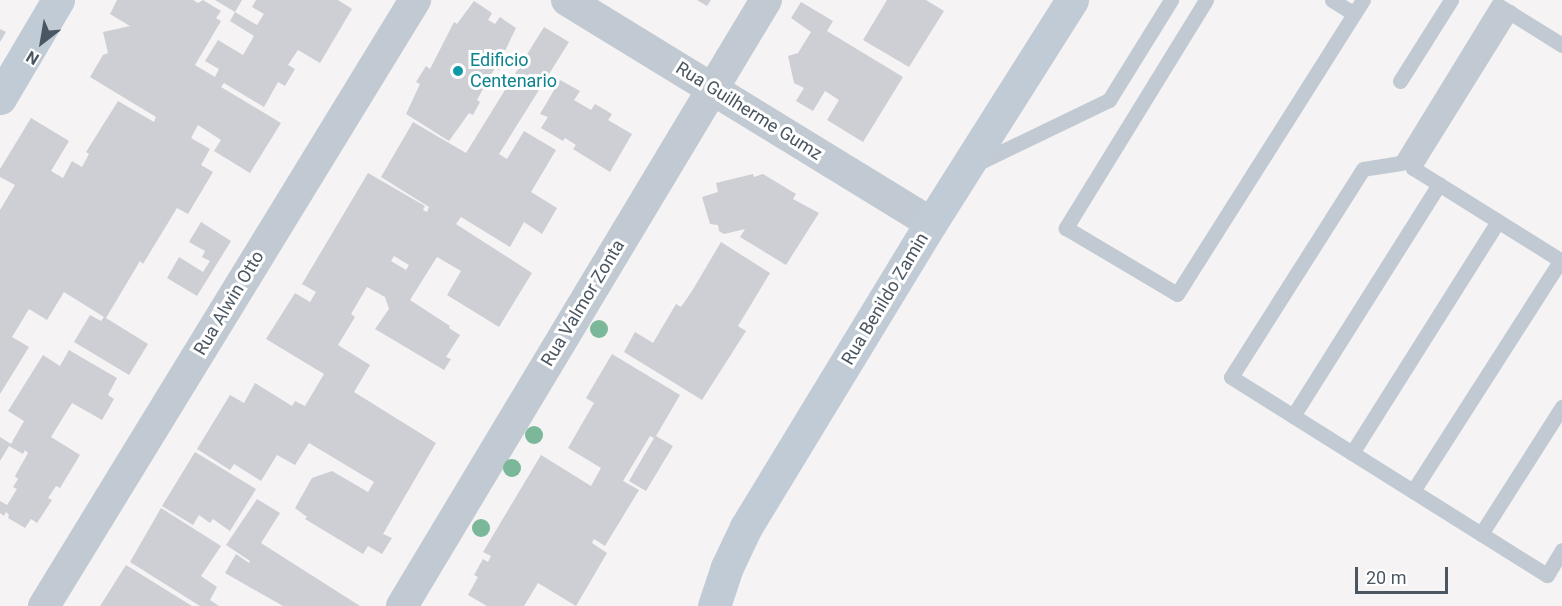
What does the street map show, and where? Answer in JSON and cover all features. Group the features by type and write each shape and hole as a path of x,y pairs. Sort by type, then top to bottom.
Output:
{"main road":[{"path":"0,98 58,0"},
{"name":"Rua Benildo Zamin","path":"714,606 727,567 746,527 931,223 1072,0"}],"street":[{"name":"Rua Alwin Otto","path":"44,606 415,0"},
{"name":"Rua Guilherme Gumz","path":"567,0 931,223"},
{"name":"Rua Valmor Zonta","path":"402,606 766,0"}],"lane":[{"path":"965,169 1109,100 1171,0"},
{"path":"1206,0 1066,228 1177,294 1363,0"},
{"path":"1332,0 1354,14"},
{"path":"1401,81 1451,0"},
{"path":"1499,6 1562,45"},
{"path":"1413,491 1561,261 1413,168 1499,6"},
{"path":"1499,6 1401,163 1363,169 1231,377 1547,575 1562,550"},
{"path":"1293,416 1439,184"},
{"path":"1352,453 1498,221"},
{"path":"1481,534 1562,407"}],"building":[{"path":"117,0 193,0 198,3 203,0 221,11 216,18 221,21 195,65 215,77 219,69 205,61 218,40 243,55 254,36 230,21 235,12 257,25 264,14 252,7 256,0 338,0 352,9 320,63 298,50 288,65 295,69 285,86 278,82 264,107 224,83 221,87 281,123 250,173 214,151 221,140 198,125 191,138 210,149 201,165 213,172 188,214 177,208 143,264 140,261 106,318 148,344 129,375 74,342 90,315 101,321 104,317 64,292 47,320 29,309 12,337 29,347 0,394 0,210 15,185 0,177 0,169 31,118 69,141 51,171 63,178 72,161 82,167 89,154 86,152 118,101 154,122 156,117 90,77 103,55 108,53 103,32 130,26 110,14"},
{"path":"215,0 242,0 235,12"},
{"path":"697,0 711,0 707,6"},
{"path":"887,0 926,0 944,11 909,67 863,40"},
{"name":"Edificio Centenario","path":"474,1 492,13 488,20 495,24 500,17 516,28 503,55 507,57 499,70 495,68 488,80 476,72 471,81 483,89 477,100 480,102 473,115 469,113 449,141 406,114 420,84 416,82 426,66 430,69 454,22 457,24"},
{"path":"801,2 833,21 827,31 903,77 863,142 827,120 839,100 825,91 813,111 796,101 804,88 794,83 788,56 798,53 811,32 791,18"},
{"path":"544,27 569,42 499,154 507,159 524,131 556,150 531,192 557,208 542,234 524,222 510,247 461,217 456,224 532,273 499,327 447,295 461,271 437,257 410,300 460,335 446,357 451,359 444,370 375,329 389,309 385,297 367,287 351,314 355,317 338,345 370,365 354,392 436,443 383,534 392,538 382,554 368,546 363,554 305,519 307,517 295,508 312,478 332,471 368,492 374,482 309,443 295,465 277,455 261,481 234,464 230,470 197,449 230,395 244,403 255,383 292,406 295,401 305,406 324,374 266,339 295,293 310,302 316,292 302,284 368,173 425,206 423,210 427,212 429,207 381,177 413,122 466,153","holes":["394,256 409,265 406,270 391,261"]},
{"path":"0,29 6,32 0,42"},
{"path":"560,80 580,91 574,100 591,110 595,104 612,114 608,120 632,134 610,172 573,149 576,145 565,138 563,141 541,128 548,117 540,114"},
{"path":"753,174 754,177 763,174 796,194 793,199 819,213 786,265 740,237 745,229 724,234 719,231 718,225 710,224 702,197 718,192 716,183"},
{"path":"201,222 231,241 197,296 167,278 179,257 203,272 210,261 202,257 205,251 189,242"},
{"path":"721,242 770,273 738,326 746,331 702,400 624,352 635,332 653,343 676,304 681,307 692,291"},
{"path":"69,350 117,378 108,395 114,399 102,420 72,403 51,437 80,455 60,488 56,486 48,498 52,500 37,523 31,519 25,528 8,518 9,515 6,512 4,516 0,513 0,501 7,505 17,489 13,487 18,479 15,476 28,453 25,450 23,454 9,446 0,461 0,437 11,444 24,421 8,411 43,355 60,366"},
{"path":"612,354 680,395 656,436 673,446 646,491 629,481 654,438 650,436 623,481 639,490 605,546 594,539 592,543 607,553 576,606 538,583 524,606 487,606 468,595 478,577 474,575 483,559 488,562 491,556 483,552 541,455 591,486 601,468 568,448 594,403 586,398"},
{"path":"195,452 256,489 230,531 213,519 210,523 199,515 193,525 162,506"},
{"path":"257,499 280,513 261,543 360,606 283,606 225,573 236,554 249,563 250,561 226,545"},
{"path":"161,508 221,546 201,576 217,587 210,600 219,606 200,606 130,562"},
{"path":"126,565 192,606 100,606"}],"place":[{"name":"Edificio Centenario","path":"458,71"}]}
